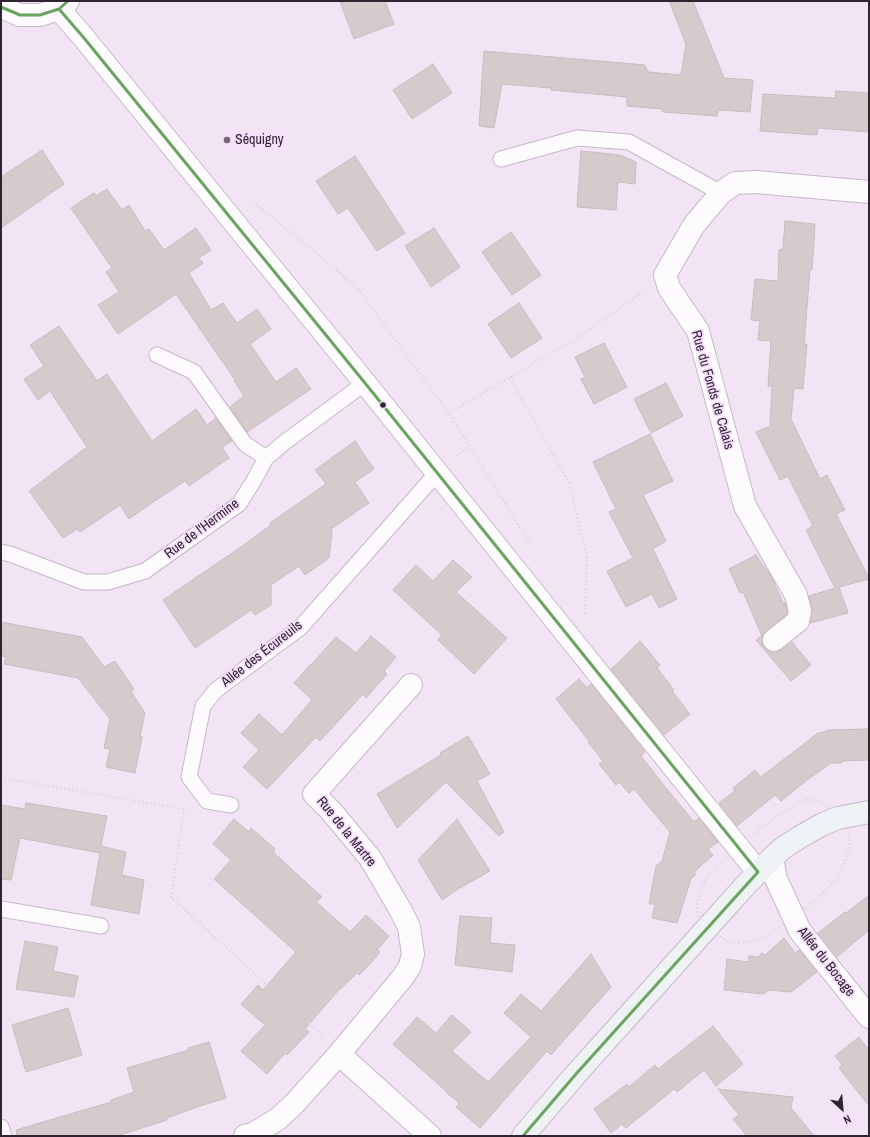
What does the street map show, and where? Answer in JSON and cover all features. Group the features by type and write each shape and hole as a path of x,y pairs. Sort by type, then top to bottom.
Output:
{"street":[{"path":"1,8 20,15 40,15 63,5 84,38 585,656 765,865"},
{"path":"665,275 694,225 721,193 735,183 756,182 869,192"},
{"name":"Rue du Fonds de Calais","path":"665,275 669,288 698,332 745,506 796,595 800,611 798,621 774,640"},
{"name":"Rue de la Martre","path":"339,1054 403,977 410,966 413,954 409,927 370,858 332,812 314,794 411,685"},
{"path":"523,1136 576,1074 765,865 783,848 821,825 838,818 869,812"},
{"name":"Allée du Bocage","path":"765,865 776,879 800,931 869,1017"},
{"path":"245,1136 253,1134 278,1119 295,1103 339,1054 430,1136"}],"lane":[{"path":"501,159 577,138 629,142 721,193"},
{"path":"157,355 194,372 245,444 266,458"},
{"name":"Rue de l'Hermine","path":"1,552 84,582 108,582 145,571 239,504 266,458 284,442 365,383"},
{"name":"Allée des Écureuils","path":"189,777 203,706 216,690 300,628 437,474"},
{"path":"189,777 207,800 231,805"},
{"path":"1,909 102,926"},
{"path":"1,1127 4,1136"}],"path":[{"path":"449,413 579,337 665,275"},
{"path":"510,378 569,483 587,557 586,610 584,622"},
{"path":"189,777 171,897 325,1038 339,1054"},
{"path":"1,778 184,810"}],"building":[{"path":"340,1 385,1 394,24 354,39"},
{"path":"669,1 693,1 724,78 753,80 750,112 718,110 717,116 663,112 662,109 627,106 627,97 502,84 494,128 479,126 484,51 645,65 648,72 681,75 686,44"},
{"path":"433,64 452,93 412,119 393,90"},
{"path":"836,91 869,93 869,132 818,128 817,135 760,131 763,94 835,98"},
{"path":"42,150 64,184 1,228 1,177"},
{"path":"581,151 620,155 636,162 635,184 618,182 616,210 577,207"},
{"path":"355,156 405,233 377,251 348,208 338,214 316,181"},
{"path":"107,189 122,210 129,205 145,231 149,229 164,250 196,228 211,250 199,258 203,263 189,273 211,310 223,303 237,323 257,309 271,329 250,344 276,382 296,368 311,389 247,432 230,407 244,396 234,381 235,380 176,294 118,334 98,305 119,292 106,272 112,268 71,208 94,193 96,196"},
{"path":"785,221 815,224 812,270 810,270 804,344 807,344 803,389 794,388 791,419 820,479 827,475 845,510 836,514 869,578 839,587 848,613 810,623 812,608 809,596 835,588 806,530 813,526 788,476 780,480 756,432 770,426 772,386 768,386 771,341 758,340 760,321 751,320 755,279 778,281 779,250 783,249"},
{"path":"434,228 460,267 431,287 405,246"},
{"path":"511,232 541,275 512,295 482,252"},
{"path":"519,303 542,338 511,358 488,324"},
{"path":"59,326 97,381 107,374 152,441 196,409 207,425 216,418 232,441 222,447 229,458 189,486 185,481 129,519 120,505 80,532 77,529 63,538 29,491 87,447 50,391 38,400 24,379 44,366 30,345"},
{"path":"604,343 627,387 594,404 581,379 585,377 575,357"},
{"path":"666,383 683,416 651,433 634,399"},
{"path":"650,434 673,481 643,495 666,541 653,549 677,599 659,608 652,594 626,607 607,571 633,558 609,512 616,509 593,462"},
{"path":"355,441 374,469 355,482 369,503 331,529 329,558 305,575 299,566 271,585 271,605 255,615 251,610 195,648 163,600 241,547 271,525 270,523 326,484 315,470"},
{"path":"756,555 772,578 783,603 785,602 787,611 787,614 766,630 762,641 764,647 770,652 776,652 782,650 792,642 811,665 791,681 756,640 762,636 743,592 740,593 729,569"},
{"path":"453,560 472,577 456,592 507,638 474,674 438,640 442,635 393,590 416,565 433,581"},
{"path":"1,622 82,637 104,667 115,661 134,689 131,692 145,713 135,773 106,767 110,749 104,748 110,719 78,678 4,664 6,657 1,656"},
{"path":"371,636 396,657 384,671 387,674 366,698 363,694 320,741 316,737 267,789 243,767 259,750 241,733 259,714 282,735 312,700 294,683 310,665 336,637 356,653"},
{"path":"640,641 660,665 657,668 674,690 672,691 690,714 664,735 611,669"},
{"path":"579,679 587,688 591,684 645,752 641,756 662,783 694,822 699,818 718,842 708,849 713,855 694,872 696,874 691,879 677,923 652,918 655,904 649,904 656,866 662,861 670,832 634,789 629,793 619,782 616,785 599,764 603,761 556,699"},
{"path":"869,729 869,760 831,763 781,801 775,795 737,826 719,803 735,791 733,788 755,770 761,777 818,733 828,730"},
{"path":"468,736 490,774 477,781 504,832 499,836 446,782 397,828 377,794 441,755 440,753"},
{"path":"26,803 107,816 101,846 126,852 122,875 144,880 139,914 91,905 100,853 20,838 11,880 1,879 1,805 25,809"},
{"path":"234,819 249,832 251,828 275,849 273,852 322,897 316,902 350,932 366,915 389,936 377,950 380,952 370,964 359,975 357,973 335,994 305,1029 309,1032 287,1055 285,1053 267,1074 241,1051 265,1025 241,1004 258,985 263,990 296,952 214,879 231,860 213,844"},
{"path":"457,819 490,871 460,888 461,887 442,900 418,860"},
{"path":"869,895 869,930 837,957 818,933"},
{"path":"460,916 492,918 490,943 515,945 512,972 455,965"},
{"path":"784,938 795,953 799,950 817,972 791,992 768,990 764,994 724,990 727,959 749,962 749,956 758,957 762,953 765,955"},
{"path":"25,941 58,947 53,971 78,976 74,997 16,989"},
{"path":"591,954 611,987 551,1055 547,1051 480,1128 456,1107 459,1103 393,1044 417,1017 436,1033 452,1015 471,1032 452,1051 488,1082 531,1037 504,1013 521,994 541,1011"},
{"path":"68,1008 82,1055 26,1072 12,1025"},
{"path":"713,1026 743,1064 716,1086 704,1070 677,1092 674,1089 626,1128 622,1124 611,1133 594,1109 627,1084 629,1087 655,1065 658,1069"},
{"path":"859,1037 869,1050 869,1106 839,1068 842,1065 835,1056"},
{"path":"209,1042 226,1098 167,1118 167,1120 117,1136 17,1136 16,1130 111,1102 111,1100 134,1092 127,1068 189,1050 188,1048"},
{"path":"718,1089 793,1097 791,1108 814,1136 747,1136 733,1119 739,1115"}],"transit line":[{"path":"1,7 20,15 40,15 59,9 68,1"},
{"path":"59,9 365,383 758,872 576,1074 523,1136"}],"place":[{"name":"Séquigny","path":"227,140"}]}
